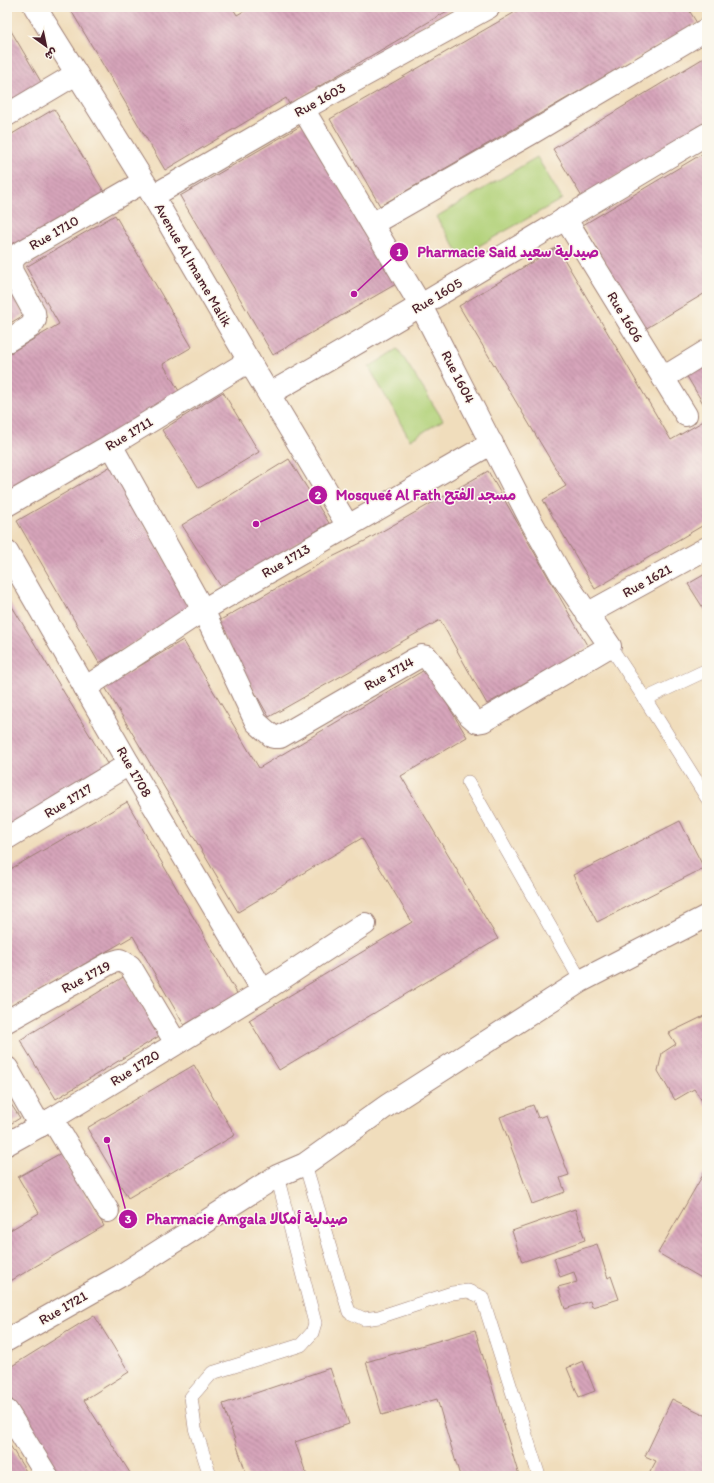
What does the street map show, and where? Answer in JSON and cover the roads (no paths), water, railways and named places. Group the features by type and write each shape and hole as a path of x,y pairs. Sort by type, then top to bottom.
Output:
{"street":[{"name":"Avenue Al Imame Malik","path":"35,7 148,189 348,526"},
{"name":"Rue 1603","path":"148,189 303,109 489,7"},
{"path":"372,224 530,134 707,29"},
{"path":"7,115 76,74"},
{"name":"Rue 1604","path":"303,109 421,306 531,520 563,578 610,646"},
{"name":"Rue 1605","path":"269,394 421,306 707,134"},
{"name":"Rue 1710","path":"7,341 30,327 35,320 34,312 10,266 18,254 148,189"},
{"name":"Rue 1606","path":"565,218 686,415"},
{"path":"663,378 707,351"},
{"name":"Rue 1711","path":"7,505 111,445 249,361"},
{"name":"Rue 1713","path":"86,688 203,610 492,442"},
{"path":"111,445 203,610"},
{"name":"Rue 1621","path":"587,614 707,548"},
{"name":"Rue 1708","path":"9,560 86,688 129,764 263,991"},
{"name":"Rue 1714","path":"203,610 256,722 273,736 280,737 416,658 422,656 427,657 470,716 477,722 483,721 610,646"},
{"name":"Rue 1717","path":"7,838 129,764"},
{"name":"Rue 1721","path":"7,1340 120,1276 277,1176 305,1164 388,1105 581,981 707,916"},
{"name":"Rue 1720","path":"7,1144 263,991 365,924"},
{"name":"Rue 1719","path":"7,1021 110,963 120,960 130,966 176,1043"},
{"path":"7,1068 108,1211"},
{"path":"7,1411 46,1476"}],"lane":[{"path":"610,646 707,798"},
{"path":"645,699 707,670"},
{"path":"468,782 581,981"},
{"path":"305,1164 349,1312 364,1319 379,1317 452,1293 468,1291 482,1297 539,1476"},
{"path":"210,1476 194,1428 191,1397 212,1373 301,1344 312,1333 315,1323 277,1176"}],"place":[{"name":"Pharmacie Said صيدلية سعيد","path":"354,294"},
{"name":"Mosqueé Al Fath مسجد الفتح","path":"256,524"},
{"name":"Pharmacie Amgala صيدلية أمكالا","path":"107,1140"}]}
